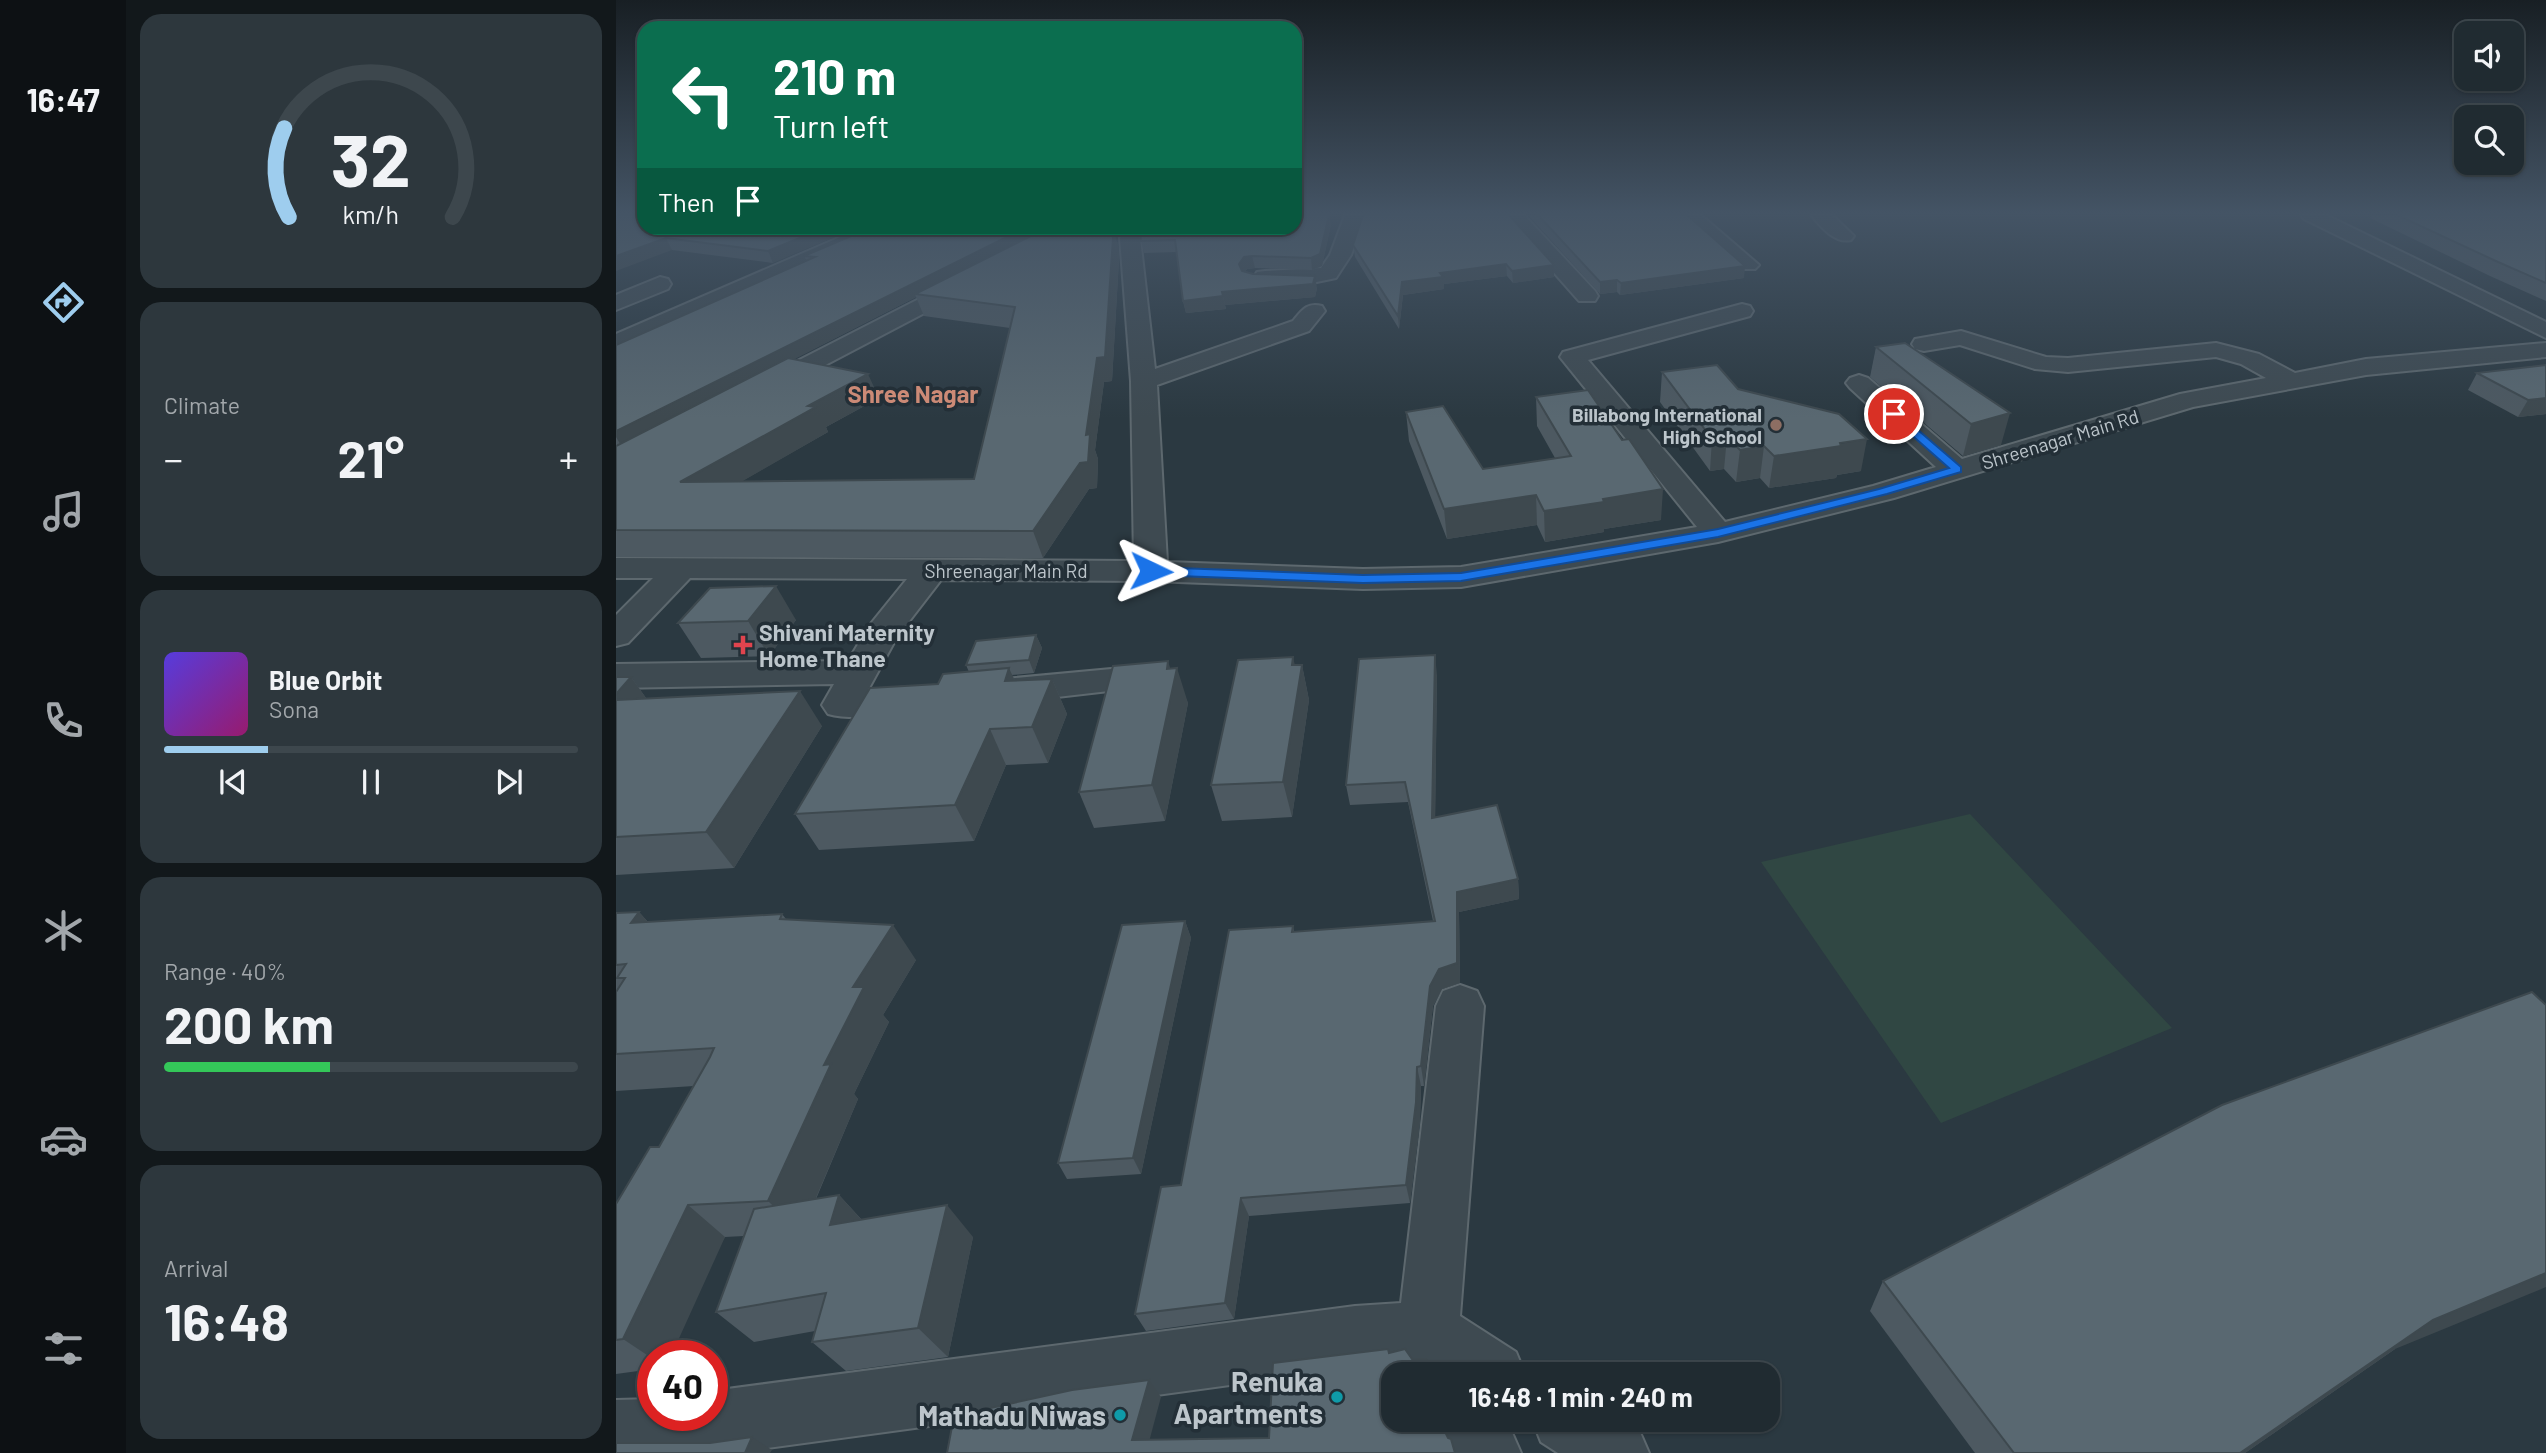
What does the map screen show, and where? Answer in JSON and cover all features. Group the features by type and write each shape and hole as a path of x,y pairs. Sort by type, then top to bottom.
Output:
{"street":[{"path":"616,343 753,283"},
{"path":"739,400 964,283"},
{"path":"1133,283 1144,381 1151,571"},
{"path":"1575,283 1587,296"},
{"path":"2448,283 2546,331"},
{"path":"2477,283 2546,316"},
{"path":"616,303 660,284"},
{"path":"1144,381 1301,326 1314,310"},
{"path":"1718,533 1572,357 1742,310"},
{"path":"616,316 657,325"},
{"path":"1924,344 1961,338 2044,363 2068,365 2216,350 2250,359 2291,381"},
{"name":"Shreenagar Main Rd","path":"616,568 1151,571 1363,579 1461,577 1718,533 1883,492 2189,400 2366,367 2546,350"},
{"path":"1859,383 1957,470"},
{"path":"616,635 682,568"},
{"path":"932,570 881,634 841,705 1122,680"},
{"path":"616,676 860,672"},
{"path":"1438,1352 1460,1006"},
{"path":"616,1432 654,1431 1328,1340 1438,1352 1463,1362"},
{"path":"1478,1432 1488,1453"},
{"path":"1584,1432 1616,1453"}],"green space":[{"path":"1970,814 2172,1028 1941,1123 1761,862"}],"building":[{"path":"757,283 915,283 616,431 616,345"},
{"path":"937,283 1110,283 1105,357 1097,358 1086,435 1090,434 1088,462 1080,463 1033,531 616,530 616,446 788,358 868,374 808,406 816,407 680,482 974,479 1015,307 915,294"},
{"path":"1181,283 1313,283 1222,292 1223,296 1183,301"},
{"path":"1377,283 1402,283 1398,316"},
{"path":"1905,343 2010,413 1971,424 1876,347"},
{"path":"1717,365 1738,389 1839,414 1867,439 1840,443 1841,446 1774,456 1764,446 1740,450 1727,437 1712,439 1662,372"},
{"path":"2546,365 2546,398 2528,400 2477,373"},
{"path":"1588,390 1622,440 1629,439 1663,489 1544,511 1536,495 1444,509 1406,412 1443,406 1483,469 1571,456 1536,397"},
{"path":"776,586 748,621 678,623 710,588"},
{"path":"1036,635 1029,660 966,665 976,641"},
{"path":"1435,655 1432,818 1497,805 1518,879 1457,892 1457,963 1439,969 1430,986 1421,1066 1417,1067 1416,1102 1406,1185 1241,1198 1225,1303 1135,1314 1161,1187 1181,1185 1229,930 1293,926 1292,932 1435,921 1405,782 1346,785 1359,659"},
{"path":"1293,657 1292,665 1302,665 1283,782 1211,785 1238,660"},
{"path":"1168,661 1167,669 1177,668 1152,785 1079,792 1113,666"},
{"path":"1009,668 1005,681 1052,679 1032,727 990,729 955,805 795,814 870,688 938,684 943,674"},
{"path":"616,677 631,677 616,694"},
{"path":"800,691 706,832 616,837 616,700"},
{"path":"639,912 631,923 782,914 780,919 893,925 853,987 864,987 824,1065 831,1064 768,1201 688,1205 623,1339 616,1340 616,1204 650,1147 659,1147 714,1048 616,1054 616,992 625,978 617,978 626,964 616,965 616,913"},
{"path":"1185,921 1133,1158 1058,1163 1122,925"},
{"path":"2532,992 2546,1005 2546,1273 2433,1320 2240,1453 2014,1453 1883,1281 2222,1105"},
{"path":"839,1195 830,1225 947,1205 918,1328 812,1342 826,1293 716,1312 754,1209"},
{"path":"1388,1349 1389,1353 1405,1349 1412,1359 1426,1359 1427,1362 1381,1362 1381,1432 1445,1432 1451,1439 1455,1453 947,1453 954,1416 1072,1390 1149,1380 1132,1440 1269,1438 1273,1363"},
{"path":"752,1437 745,1453 616,1453 616,1443 710,1443"}],"place":[{"name":"Billabong International High School","path":"1776,425"},
{"name":"Shivani Maternity Home Thane","path":"743,645"},
{"name":"Renuka Apartments","path":"1337,1397"},
{"name":"Mathadu Niwas","path":"1120,1415"}],"district":[{"name":"Shree Nagar","path":"913,393"}],"route":[{"path":"1151,571 1363,579 1461,577 1718,533 1883,492 1957,470 1894,414"}]}
